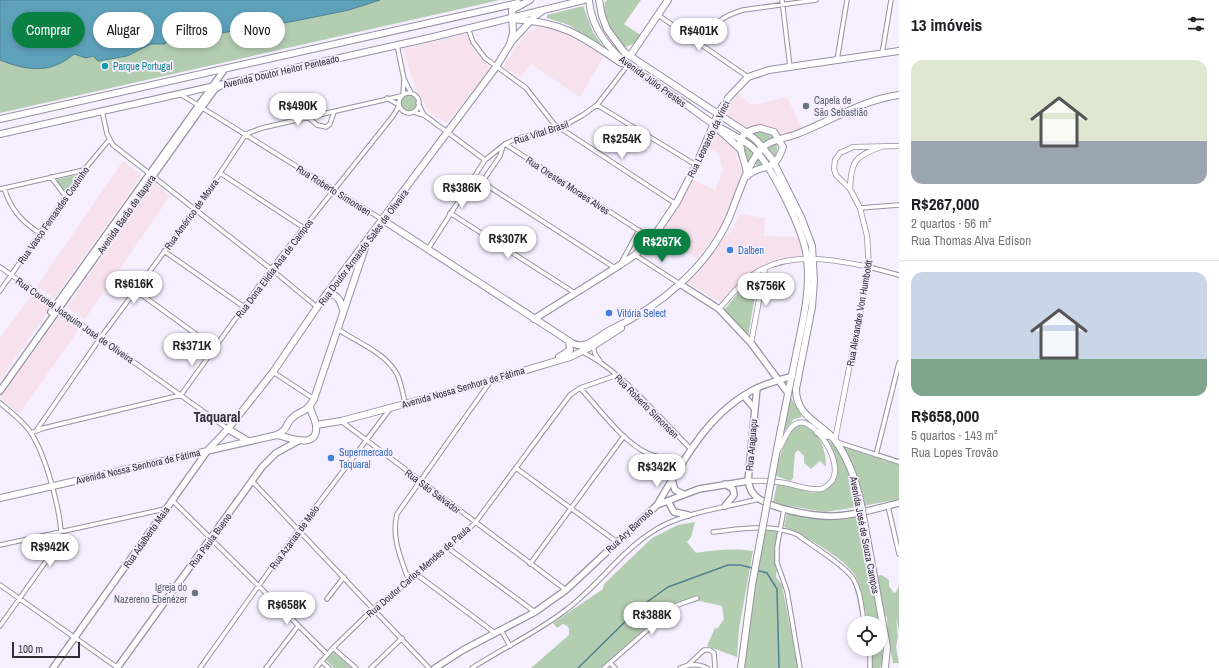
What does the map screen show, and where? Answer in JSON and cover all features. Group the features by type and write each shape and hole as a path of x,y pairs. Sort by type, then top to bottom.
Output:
{"main road":[{"name":"Avenida Doutor Heitor Penteado","path":"0,119 531,0"},
{"path":"510,44 514,26 512,10 531,0"},
{"name":"Avenida Doutor Heitor Penteado","path":"0,134 512,19 584,0"},
{"name":"Avenida Júlio Prestes","path":"589,0 592,15 600,34 607,45 628,65 714,124 742,140 758,154 767,168"},
{"name":"Avenida Júlio Prestes","path":"599,0 602,16 612,37 624,52 747,133 762,148 774,164"},
{"path":"630,56 668,0"},
{"path":"510,44 532,20 543,11"},
{"path":"512,19 548,22 571,31 621,63 628,65"},
{"name":"Rua Doutor Armando Sales de Oliveira","path":"228,429 273,372 322,300 496,67 510,44"},
{"name":"Rua Leonardo da Vinci","path":"534,319 635,255 652,239 676,204 696,165 718,114 728,98 748,77 769,70 899,51"},
{"name":"Avenida Barão de Itapura","path":"0,385 200,106 224,70"},
{"name":"Avenida Barão de Itapura","path":"200,106 215,89 230,82"},
{"path":"762,148 869,102 899,95"},
{"path":"714,124 740,149 746,164 747,176"},
{"path":"740,149 742,140 747,133 760,128 782,135 797,134"},
{"path":"774,132 783,147"},
{"path":"747,176 757,169 767,168 774,164 783,147 797,134"},
{"name":"Avenida Nossa Senhora de Fátima","path":"316,425 341,421 405,403 490,382 547,362 582,352 593,346 651,307 680,284 716,242 762,148"},
{"path":"741,668 752,585 776,453 806,306 810,259 806,228 774,164"},
{"path":"767,168 795,219 810,259"},
{"name":"Rua Roberto Simonsen","path":"383,220 569,341 582,352"},
{"path":"277,435 287,428 293,418 305,412 310,407 314,399 367,239"},
{"name":"Avenida José de Souza Campos","path":"810,259 814,281 812,307 798,377 796,397 800,407 808,417 834,440 853,472 887,647 885,668"},
{"path":"680,284 719,309 751,342 788,393"},
{"path":"322,300 331,294 335,295 338,297 343,310"},
{"name":"Avenida Barão de Itapura","path":"0,391 57,307"},
{"name":"Avenida Nossa Senhora de Fátima","path":"569,341 579,346 585,345 607,332 625,324"},
{"path":"547,362 569,352 571,347 569,341"},
{"path":"657,505 704,429 714,419 757,388 792,376"},
{"name":"Rua Araguaçu","path":"757,388 748,481 752,492 759,499"},
{"path":"744,396 754,408"},
{"path":"277,435 298,441 306,441 311,438 314,435 316,425 310,407"},
{"path":"808,417 815,430 834,440"},
{"path":"228,429 248,441"},
{"name":"Rua Adalberto Maia","path":"53,668 76,638 208,450 228,429"},
{"name":"Avenida Nossa Senhora de Fátima","path":"0,498 277,435"},
{"name":"Rua Paula Bueno","path":"117,668 252,481 268,461 285,448 298,441"},
{"path":"672,480 675,490 683,494"},
{"name":"Rua Ary Barroso","path":"435,668 495,633 535,612 566,590 657,505 683,494 725,484 748,481"},
{"path":"725,484 733,489 734,495 725,506"},
{"path":"759,499 784,510 829,516 847,515 899,503"},
{"path":"668,501 674,512 688,515"}],"street":[{"path":"782,0 790,67"},
{"path":"700,44 714,24 722,18 743,10 816,0"},
{"path":"837,60 847,0"},
{"path":"882,54 891,0"},
{"path":"658,15 748,77"},
{"path":"468,28 473,42 478,50 496,67 526,88 549,119 560,128 676,204"},
{"path":"397,45 404,79 411,93 417,97 418,104 424,115"},
{"name":"Rua Vital Brasil","path":"427,250 485,160 504,145 526,135 560,128 597,106 628,65"},
{"path":"399,105 404,79"},
{"name":"Rua Roberto Simonsen","path":"179,93 383,220"},
{"path":"246,134 262,128 411,93"},
{"path":"387,98 399,105 404,112"},
{"path":"413,112 418,104"},
{"name":"Rua Dona Elidia Ana de Campos","path":"181,395 271,269 393,116 399,105"},
{"path":"597,106 696,165"},
{"path":"102,111 109,140 121,152 196,209 318,308"},
{"path":"308,117 317,125 326,127 330,124 334,112"},
{"path":"393,116 404,112 413,112 424,115 448,131 485,160"},
{"name":"Rua Américo de Moura","path":"36,431 100,337 196,209 246,134"},
{"name":"Rua Vasco Fernandes Coutinho","path":"0,291 84,170 109,140"},
{"name":"Rua Vital Brasil","path":"482,182 500,156 504,145"},
{"name":"Rua Orestes Moraes Alves","path":"504,145 652,239"},
{"name":"Rua Alexandre Von Humboldt","path":"850,189 851,171 857,159 870,151 886,146"},
{"name":"Rua Alexandre Von Humboldt","path":"834,440 869,267 867,236 860,208 850,189 838,178 834,169 835,160 840,153 853,147 899,146"},
{"path":"41,234 19,218 11,208 2,189 84,170"},
{"path":"220,173 304,228"},
{"path":"474,176 618,266"},
{"path":"51,177 66,197"},
{"path":"860,208 899,205"},
{"path":"450,213 575,293"},
{"name":"Rua Leonardo da Vinci","path":"618,266 639,230"},
{"path":"164,251 244,307"},
{"path":"635,255 680,284"},
{"path":"719,309 745,281 765,268 787,260 810,259 840,261 899,275"},
{"name":"Rua Coronel Joaquim José de Oliveira","path":"0,266 228,429"},
{"path":"751,342 765,268"},
{"path":"135,290 215,348"},
{"path":"338,329 380,355 393,368 398,375 405,403"},
{"name":"Rua Roberto Simonsen","path":"593,346 595,354 602,363 691,450"},
{"name":"Rua Roberto Simonsen","path":"582,352 602,363"},
{"path":"876,455 899,363"},
{"path":"273,372 314,399"},
{"name":"Rua Doutor Carlos Mendes de Paula","path":"316,668 327,654 373,609 409,581 475,523 563,404 580,388 617,376"},
{"path":"409,581 395,539 395,522 397,514 490,382"},
{"path":"580,388 624,436 648,453 683,461"},
{"path":"31,433 181,395"},
{"path":"0,404 31,433 43,459 52,486 61,531 61,540 0,626"},
{"name":"Rua Azarias de Melo","path":"200,668 299,529 391,408"},
{"name":"Rua São Salvador","path":"341,421 566,590"},
{"path":"776,453 789,431 797,423 804,423 815,430"},
{"name":"Rua Ary Barroso","path":"748,481 767,480 819,489 828,485 835,476 835,460 831,451 815,430"},
{"path":"530,564 572,509 624,436"},
{"path":"834,440 899,462"},
{"path":"516,468 617,542"},
{"path":"252,481 429,668"},
{"path":"472,668 568,609 650,534 664,525 688,515 759,499"},
{"path":"172,500 327,654"},
{"path":"888,506 899,554"},
{"path":"0,545 166,509"},
{"path":"784,510 780,530 777,563 787,591 800,668"},
{"path":"713,532 763,527 798,535 847,572 857,587 863,616"},
{"path":"448,548 535,612"},
{"path":"416,574 495,633"},
{"path":"328,598 344,577"},
{"path":"0,585 117,668"},
{"path":"604,668 675,606 697,598"},
{"path":"266,668 298,626"},
{"path":"501,630 510,646"},
{"path":"370,668 402,638"},
{"path":"333,648 356,668"},
{"path":"680,668 688,664 704,650 710,650 714,653 715,668"},
{"path":"870,656 870,668"},
{"path":"321,661 329,668"},
{"path":"610,663 615,668"},
{"path":"688,664 707,668"}],"shaded area":[{"path":"539,26 558,30 604,56 580,97 531,64 520,77 503,67 526,33"},
{"path":"467,34 475,52 491,68 447,123 429,112 414,85 403,49"},
{"path":"738,93 750,104 758,104 787,97 802,129 789,134 778,132 766,125 748,129 728,117 726,111"},
{"path":"715,134 720,134 735,147 736,158 744,173 724,224 697,259 660,234 694,180 715,190 723,171 719,154 710,149"},
{"path":"123,161 142,175 54,298 37,286"},
{"path":"154,182 170,196 85,319 67,307"},
{"path":"741,214 765,218 764,236 798,237 803,256 782,259 762,267 720,302 686,282 730,232"},
{"path":"33,293 51,307 0,380 0,338"},
{"path":"61,314 80,328 19,414 0,398"}],"green space":[{"name":"Parque Portugal","path":"0,0 500,0 0,113"},
{"path":"607,0 641,0 624,24 642,36 637,42 624,48 616,37 605,15 605,2"},
{"path":"583,6 593,32 604,48 569,25 547,18 547,15"},
{"path":"409,95 415,97 417,103 415,109 409,111 403,109 401,103 403,97"},
{"path":"760,131 772,136 777,148 772,160 760,165 748,160 743,148 748,136"},
{"path":"77,175 65,193 54,180"},
{"path":"758,278 748,337 724,310 749,280"},
{"path":"791,398 802,417 794,419 786,430 784,429 789,399"},
{"path":"798,424 811,429 820,440 825,453 826,467 820,461 811,469 804,463 804,456 798,450 795,453 793,478 791,481 776,476 783,448 789,436"},
{"path":"827,439 845,461 852,479 858,507 825,512 773,503 777,484 814,493 833,484 836,467 834,456 825,440"},
{"path":"841,444 899,463 899,499 863,506 853,466"},
{"path":"787,513 829,519 860,515 878,616 867,616 858,580 850,568 833,554 802,535 784,527"},
{"path":"695,522 691,537 687,542 696,553 724,550 753,551 739,629 737,657 707,646 715,628 717,629 724,619 722,606 700,601 679,606 672,605 600,668 531,668 569,635 569,629 567,626 563,624 557,628 553,623 603,589 604,584 652,538 678,525"},
{"path":"763,527 780,530 776,577 782,585 798,668 741,668"},
{"path":"882,575 889,580 889,586 894,593 899,586 899,631 896,618 898,636 896,647 899,663 893,663 888,638 887,616 884,616 876,576"},
{"path":"333,652 352,668 334,668 326,660"},
{"path":"871,656 883,656 880,668 872,668"}],"water":[{"path":"0,0 380,0 349,10 285,23 285,12 230,12 230,32 222,33 222,12 162,12 162,44 154,44 154,12 93,12 93,48 143,48 127,56 98,61 93,56 86,58 74,54 57,65 38,69 20,67 0,60"}],"waterway":[{"path":"578,668 640,607 668,587 728,565 740,565 752,568"},
{"path":"756,570 767,573 777,589 779,668"}],"place":[{"name":"Parque Portugal","path":"105,66"},
{"name":"Capela de São Sebastião","path":"806,106"},
{"name":"Dalben","path":"730,250"},
{"name":"Vitória Select","path":"609,313"},
{"name":"Supermercado Taquaral","path":"331,458"},
{"name":"Igreja do Nazereno Ebenézer","path":"195,593"}],"district":[{"name":"Taquaral","path":"217,417"}]}
